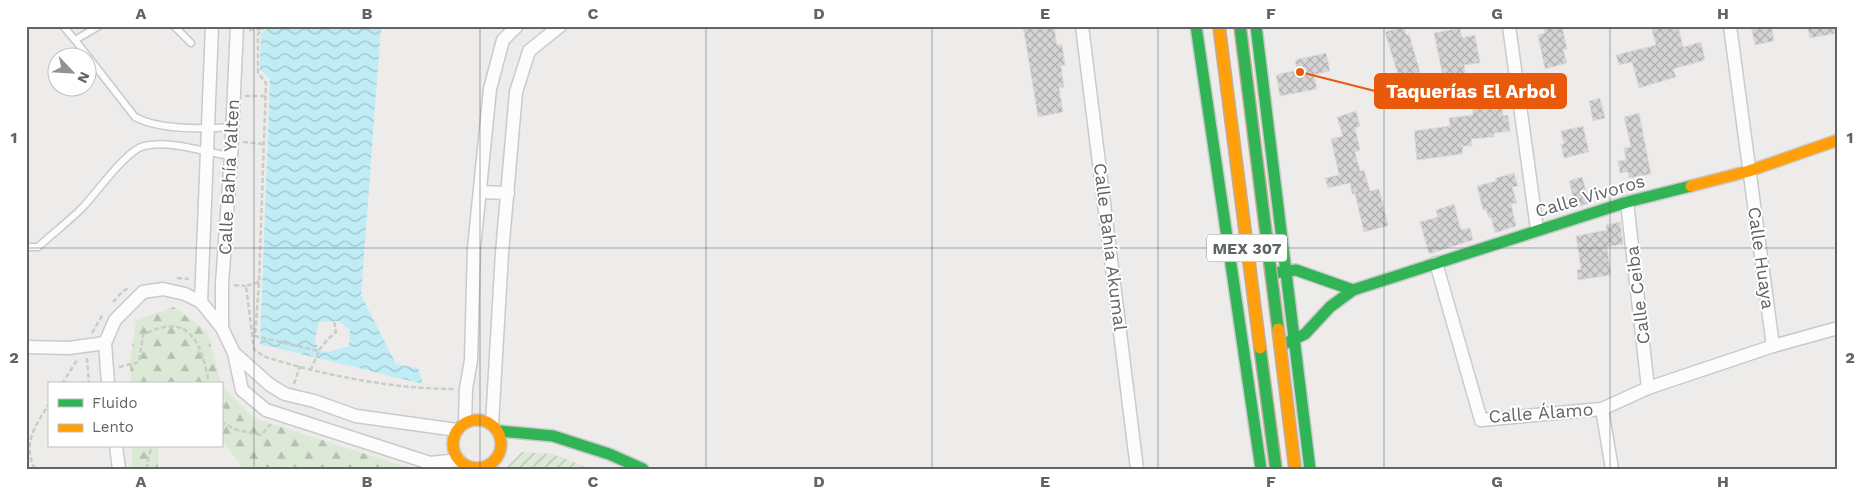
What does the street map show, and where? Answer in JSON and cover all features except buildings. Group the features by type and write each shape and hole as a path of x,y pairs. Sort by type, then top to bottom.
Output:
{"main road":[{"path":"1196,26 1261,469"},
{"name":"MEX 307","path":"1219,26 1276,469"},
{"name":"MEX 307","path":"1240,26 1295,469"},
{"path":"1256,26 1310,469"},
{"name":"Calle Vivoros","path":"1294,342 1306,334 1329,308 1353,290 1537,229 1627,202 1749,171 1838,140"},
{"path":"1236,293 1245,284 1262,275 1296,270 1307,272 1353,290"},
{"path":"1242,342 1254,347 1271,348 1294,342"},
{"path":"495,428 502,447 494,462 479,468 459,460 453,445 461,426 479,419 495,428 553,436 609,454 643,469"}],"street":[{"name":"Calle Bahía Yalten","path":"201,302 212,26"},
{"name":"Calle Bahía Yalten","path":"222,328 222,284 232,156 237,26"},
{"path":"234,353 270,385 285,394 314,400 356,416 461,426 471,360 474,248 490,89 503,40 517,26"},
{"path":"495,428 502,262 516,92 528,51 560,26"},
{"name":"Calle Bahía Akumal","path":"1082,26 1137,469"},
{"path":"1509,26 1537,229"},
{"name":"Calle Huaya","path":"1730,26 1773,346"},
{"path":"480,192 508,193"},
{"name":"Calle Ceiba","path":"1627,202 1648,388"},
{"name":"Calle Álamo","path":"1436,263 1481,420 1602,409 1648,388 1773,346 1838,328"},
{"path":"108,382 106,343 115,320 143,292 163,289 185,294 201,302 222,328 234,353 242,390 266,410 430,463 459,460"},
{"path":"26,347 69,348 106,343"},
{"path":"1602,409 1612,469"},
{"path":"116,448 119,469"}],"lane":[{"path":"62,26 135,117 146,123 207,129 232,127"},
{"path":"75,40 99,26"},
{"path":"174,26 191,43"},
{"path":"26,247 38,247 82,208 131,154 142,147 166,144 207,153 232,156"}],"path":[{"path":"265,26 258,34 258,74 266,83 266,96 259,282 255,336 319,351"},
{"path":"233,96 266,96"},
{"path":"232,142 264,144"},
{"path":"259,282 246,286 254,348 263,356 345,378 433,389 466,389"},
{"path":"312,369 319,351 336,332 334,321"},
{"path":"107,371 138,362 143,335 156,328 170,326 190,332 201,347 209,382"},
{"path":"63,382 86,345"},
{"path":"86,345 89,382"},
{"path":"35,469 30,458 31,436 48,406"},
{"path":"26,439 31,436"},
{"path":"147,469 151,448"}],"green space":[{"path":"174,307 207,331 221,382 131,382 130,361 136,320"},
{"path":"222,386 254,418 412,469 244,469 222,441"},
{"path":"132,448 158,448 158,469 132,469"},
{"path":"522,452 553,454 591,469 505,469"}],"water":[{"path":"271,26 381,26 361,295 396,364 418,368 423,384 260,344 270,79 260,69 261,34","holes":["338,321 350,330 349,346 328,352 319,351 315,339 319,322"]}],"traffic: fast":[{"path":"1196,26 1261,469"},
{"path":"1240,26 1278,329"},
{"path":"1256,26 1310,469"},
{"path":"1284,344 1305,334 1330,307 1353,290 1627,202 1691,186"},
{"path":"1274,273 1296,270 1353,290"},
{"path":"1260,348 1276,469"},
{"path":"499,431 553,436 609,454 643,469"}],"traffic: slow":[{"path":"1219,26 1260,348"},
{"path":"1691,186 1749,171 1838,140"},
{"path":"1278,329 1295,469"},
{"path":"472,420 482,420 494,427 501,439 501,444 501,449 494,461 482,468 472,468 464,464 457,457 453,449 453,439 457,431 464,424 472,420"}],"place":[{"name":"Taquerías El Arbol","path":"1300,72"}]}
